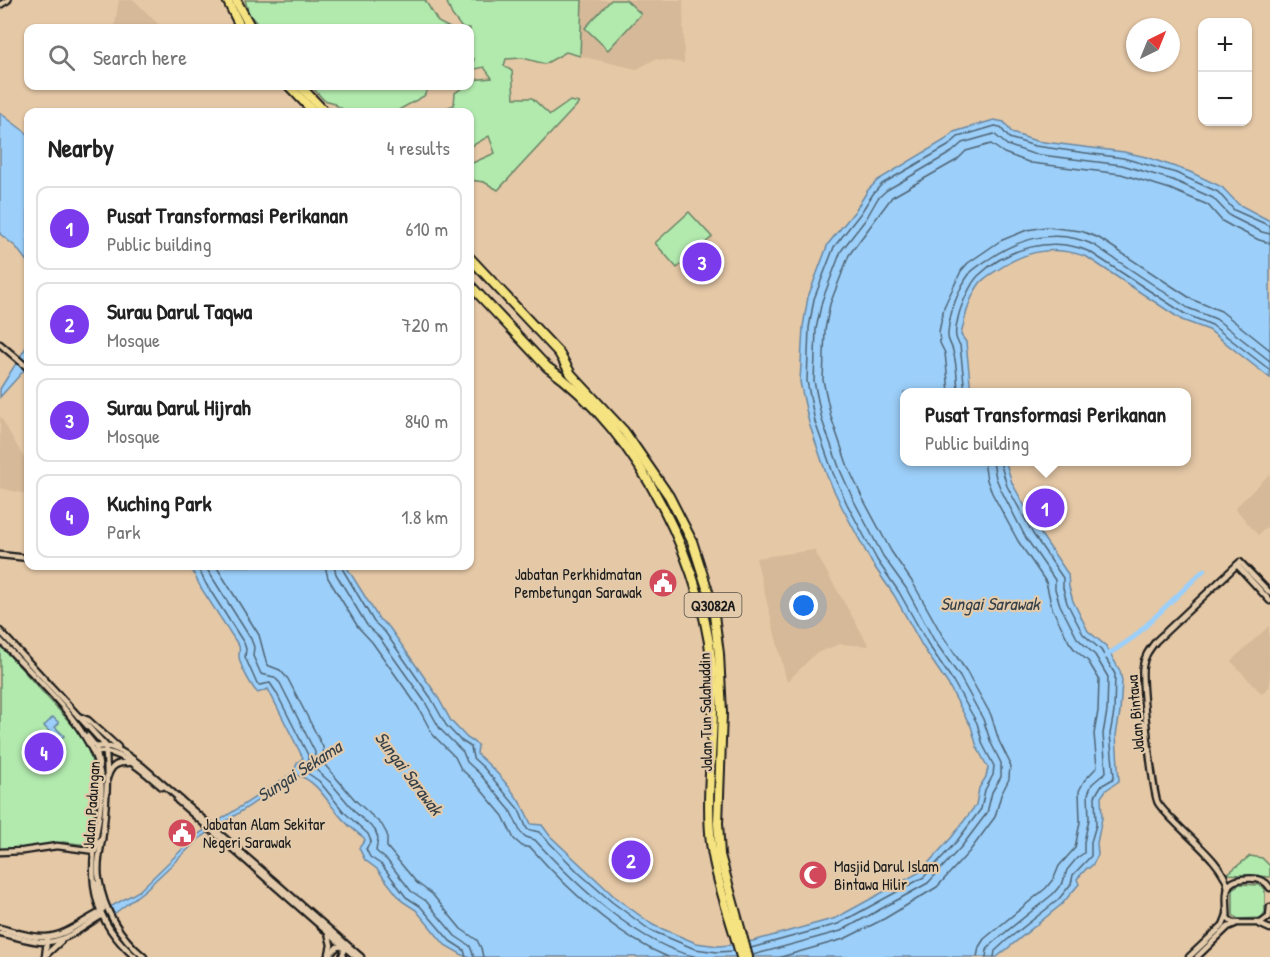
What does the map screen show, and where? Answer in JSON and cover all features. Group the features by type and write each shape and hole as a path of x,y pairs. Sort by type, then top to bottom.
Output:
{"highway":[{"path":"227,0 239,24"},
{"path":"236,0 248,24"},
{"path":"293,90 310,108"},
{"path":"304,90 322,108"},
{"name":"Jalan Tun Salahuddin","path":"474,262 559,353 571,374 636,446 674,504 692,541 713,607 719,654 722,713 719,842 741,957"},
{"name":"Jalan Tun Salahuddin","path":"474,289 547,367 561,375 629,451 673,527 691,573 705,623 713,681 710,825 714,859 748,957"},
{"path":"691,573 699,574 702,568"}],"main road":[{"path":"0,5 8,0"},
{"path":"0,344 24,364"},
{"path":"0,555 24,558"},
{"path":"1239,563 1270,593"},
{"path":"1239,563 1270,601"},
{"name":"Jalan Bintawa","path":"1224,876 1156,799 1142,674 1144,658 1156,641 1239,563"},
{"name":"Jalan Padungan","path":"0,632 106,748 107,780 98,863 103,912"},
{"name":"Jalan Padungan","path":"0,640 80,729 100,771 99,813 93,851 92,878 98,904 103,912"},
{"path":"76,715 88,720 131,761"},
{"path":"80,729 97,749 100,771"},
{"path":"97,749 114,747 207,824 342,941 344,951 342,957"},
{"path":"107,780 113,766 131,761"},
{"path":"0,852 57,846 93,851 102,839"},
{"path":"1224,876 1236,880 1270,879"},
{"path":"1190,957 1223,925 1227,913 1228,888 1224,876"},
{"path":"270,879 327,933 359,957"},
{"path":"1228,888 1236,880"},
{"path":"1260,880 1270,888"},
{"path":"86,922 98,904"},
{"path":"1258,924 1270,916 1270,907"},
{"path":"103,912 111,918 127,941 144,957"},
{"path":"46,955 65,937 103,912"},
{"path":"103,912 109,927 122,945 135,957"},
{"path":"1227,913 1230,921 1258,924 1270,929"},
{"path":"1,932 48,939 86,922 97,921 109,927"},
{"path":"1197,957 1228,927 1237,923"},
{"path":"325,925 359,957"},
{"path":"1,932 34,940 44,946 46,955"},
{"path":"327,933 331,945 328,956"},
{"path":"34,940 65,937"},
{"path":"46,955 48,939"},
{"path":"328,956 337,947 343,946"}],"shaded area":[{"path":"119,0 134,0 158,24 115,24"},
{"path":"582,0 683,0 684,63 655,59 637,69 580,56"},
{"path":"0,416 24,458 24,493 0,488"},
{"path":"1270,474 1270,524 1258,535 1235,508"},
{"path":"814,550 869,646 840,644 816,653 787,682 756,558"},
{"path":"1269,626 1270,686 1262,694 1231,661"}],"green space":[{"path":"245,0 425,0 438,22 442,24 258,24 249,14"},
{"path":"446,0 582,0 580,56 566,52 545,64 523,58 506,59 504,66 512,71 514,98 532,98 550,115 570,101 579,103 498,190 484,182 474,181 474,162 495,153 489,136 474,145 474,108 448,108 454,105 455,93 459,90 474,90 474,80 492,78 484,67 474,68 474,24 459,24 452,15"},
{"path":"611,0 626,0 641,14 608,50 585,28"},
{"path":"315,90 428,90 424,96 402,108 341,108 324,100"},
{"path":"689,212 712,237 677,268 655,243"},
{"path":"0,645 76,729 90,755 95,798 88,845 63,842 20,850 0,850"},
{"path":"1250,856 1262,858 1270,866 1270,877 1227,874"},
{"path":"1240,884 1259,885 1265,889 1265,912 1261,918 1238,919 1233,915 1233,888"}],"water":[{"path":"0,113 24,131 24,258 16,247 0,234"},
{"name":"Sungai Sarawak","path":"994,120 1004,122 1012,133 1036,141 1146,157 1190,172 1222,187 1238,204 1270,221 1270,378 1209,330 1182,320 1087,257 1064,251 1042,251 1020,257 984,279 976,289 961,335 966,342 971,388 900,388 900,466 1007,466 1012,483 1038,530 1068,574 1073,601 1088,631 1106,646 1120,671 1122,681 1116,735 1119,781 1106,790 1101,797 1102,818 1097,843 1098,855 1093,864 1077,879 1079,884 1062,904 997,957 466,957 445,945 416,910 402,901 377,869 365,860 359,848 364,838 345,821 310,781 297,775 200,838 145,890 114,914 110,907 139,891 197,835 294,772 297,763 303,758 268,689 258,693 249,681 240,660 239,646 201,588 192,570 348,570 379,619 389,627 436,694 451,721 467,738 478,745 477,754 508,786 521,804 531,824 542,825 550,836 616,898 653,925 696,943 731,945 836,918 920,872 952,837 976,805 979,788 986,777 988,768 977,747 971,726 948,684 872,563 842,507 827,476 809,423 800,382 803,327 808,297 828,244 878,180 945,140 954,132"},
{"path":"24,350 24,370 0,397 0,389"},
{"path":"53,717 59,723 55,727 64,736 58,741 44,726"}],"waterway":[{"path":"1106,656 1134,637 1204,570"}],"place":[{"name":"Surau Darul Hijrah","path":"702,262"},
{"name":"Pusat Transformasi Perikanan","path":"1045,508"},
{"name":"Jabatan Perkhidmatan Pembetungan Sarawak","path":"663,583"},
{"name":"Kuching Park","path":"44,752"},
{"name":"Jabatan Alam Sekitar Negeri Sarawak","path":"182,833"},
{"name":"Surau Darul Taqwa","path":"631,860"},
{"name":"Masjid Darul Islam Bintawa Hilir","path":"813,875"}],"water label":[{"name":"Sungai Sekama","path":"299,771"}]}
